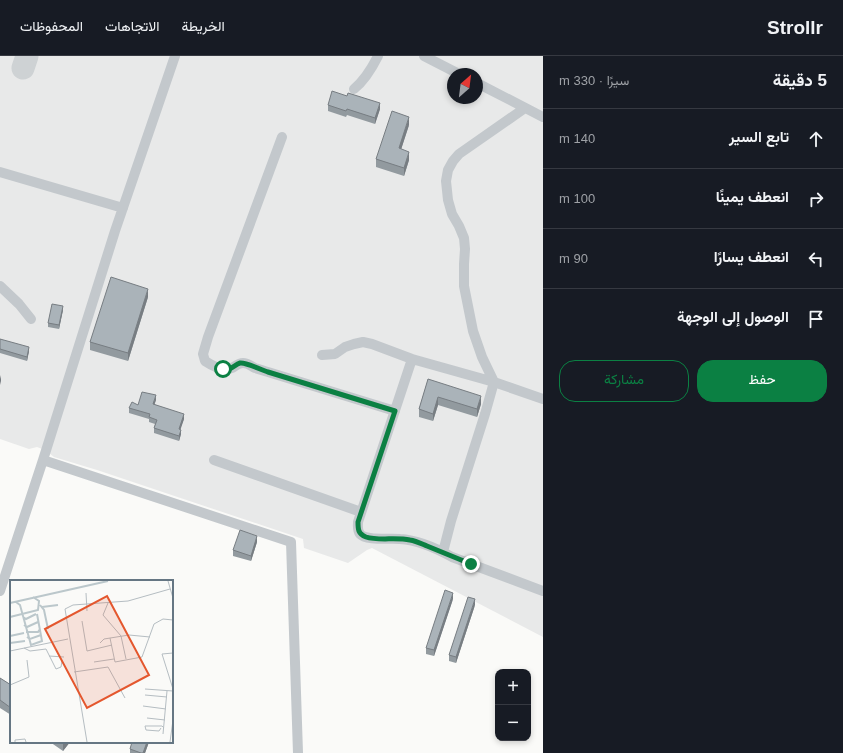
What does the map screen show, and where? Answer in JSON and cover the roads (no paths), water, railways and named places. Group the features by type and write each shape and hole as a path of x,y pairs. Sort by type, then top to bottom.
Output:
{"street":[{"path":"0,590 123,208 175,56"},
{"path":"354,89 359,86 367,76 378,56"},
{"path":"424,56 447,68"},
{"path":"483,86 543,117"},
{"path":"443,552 451,521 494,382 482,357 473,331 464,286 464,238 452,214 448,200 446,181 448,170 452,161 459,154 526,108"},
{"path":"282,137 208,337 203,354 205,361 223,369 230,369 242,362 255,368 395,411"},
{"path":"0,172 123,208"},
{"path":"0,286 19,304 31,319"},
{"path":"322,355 335,354 345,347 363,342 372,344 412,360 494,382 543,399"},
{"path":"412,360 358,522 360,534 372,538 410,540 543,591"},
{"path":"43,460 291,542 298,753"},
{"path":"214,460 361,512"}]}
